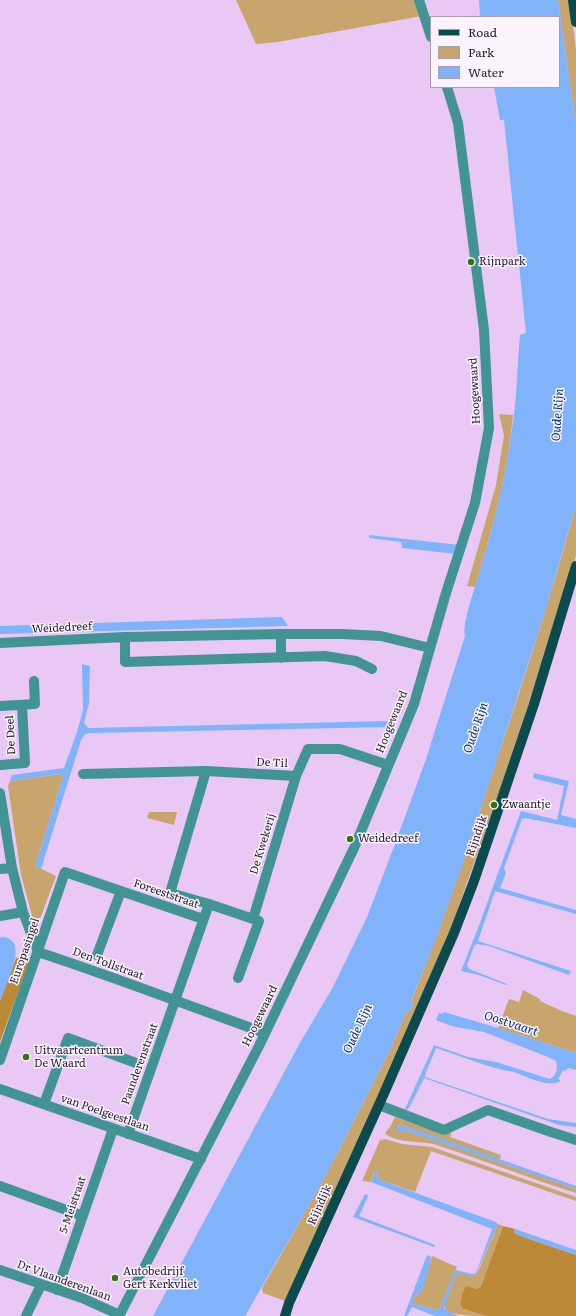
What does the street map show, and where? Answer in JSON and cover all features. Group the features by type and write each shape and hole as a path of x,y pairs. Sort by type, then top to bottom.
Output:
{"main road":[{"path":"573,0 576,22"},
{"name":"Rijndijk","path":"285,1316 289,1302 454,933 474,881 534,704 576,566"}],"street":[{"path":"419,0 430,34"},
{"name":"Hoogewaard","path":"120,1316 265,1033 354,848 414,704 475,503 489,428 484,330 458,123 447,88"},
{"path":"281,634 281,658"},
{"name":"Weidedreef","path":"0,643 125,637 281,634 381,636 430,648"},
{"path":"125,637 125,662 326,656 356,661 372,669"},
{"name":"De Deel","path":"0,706 35,704 34,681"},
{"name":"De Deel","path":"0,765 25,763 22,705"},
{"name":"De Til","path":"83,774 206,771 296,776 308,749 340,749 388,765"},
{"path":"206,771 170,893 209,904"},
{"name":"De Kwekerij","path":"253,919 296,776"},
{"path":"0,793 12,868 23,912 38,952"},
{"path":"0,869 12,868"},
{"name":"Foreeststraat","path":"65,872 204,919"},
{"name":"Europasingel","path":"0,1060 65,872"},
{"name":"Foreeststraat","path":"97,955 121,891"},
{"name":"Foreeststraat","path":"175,1001 209,904 253,919"},
{"path":"0,916 23,912"},
{"path":"238,978 259,920 253,919"},
{"name":"Den Tollstraat","path":"38,952 93,970 265,1033"},
{"name":"Paanderenstraat","path":"128,1134 175,1001"},
{"path":"44,1104 68,1038 136,1063"},
{"name":"van Poelgeestlaan","path":"0,1089 201,1160"},
{"path":"378,1105 444,1130 488,1110 576,1140"},
{"name":"5-Meistraat","path":"57,1290 113,1129"},
{"path":"0,1186 82,1216"},
{"name":"Dr Vlaanderenlaan","path":"0,1270 82,1298 120,1316"},
{"path":"26,1316 41,1285"}],"green space":[{"path":"236,0 418,0 422,16 278,42 256,44"},
{"path":"558,0 570,0 576,50 576,125"},
{"path":"499,414 513,415 511,437 503,481 493,524 475,587 467,586 496,485 504,435"},
{"path":"576,505 576,556 567,589 499,793 451,928 418,1009 285,1301 263,1293 262,1288 315,1195 391,1048 406,1012 410,1011 413,1005 411,1002 456,883 517,698 548,602"},
{"path":"61,774 63,776 35,866 56,876 36,930 21,875 8,786 10,781"},
{"path":"149,812 177,812 174,825 147,818"},
{"path":"523,990 540,999 540,1001 576,1016 576,1053 498,1028 509,999 519,1002"},
{"path":"395,1117 444,1135 452,1131 450,1137 501,1155 500,1160 404,1126 398,1125 397,1131 403,1130 426,1137 576,1189 576,1193 433,1144 394,1139 385,1133"},
{"path":"385,1139 402,1144 432,1147 576,1197 576,1201 431,1151 415,1192 380,1180 377,1177 378,1170 374,1173 371,1182 362,1181 380,1140"},
{"path":"498,1224 503,1226 481,1286 477,1289 462,1294 460,1304 463,1309 486,1316 460,1315 445,1310 445,1303 456,1275 458,1273 475,1275"},
{"path":"432,1256 457,1267 440,1308 437,1310 412,1303 415,1294 417,1295 422,1290"}],"shaded area":[{"path":"31,957 0,1042 0,1001 16,958"},
{"path":"503,1226 515,1229 514,1233 518,1235 576,1255 576,1316 486,1316 463,1309 460,1304 462,1294 466,1286 477,1289 481,1286"}],"water":[{"name":"Oude Rijn","path":"479,0 558,0 576,125 576,505 545,612 462,866 434,944 411,1001 413,1005 410,1011 406,1012 391,1048 340,1148 315,1195 245,1316 153,1316 301,1041 333,987 367,917 426,759 465,636 465,623 471,598 494,522 506,467 514,417 520,335 526,333 504,120 500,120 494,88 560,88 560,16 480,16"},
{"path":"369,535 460,545 457,554 402,548 401,542 369,538"},
{"path":"282,617 288,626 0,634 0,626"},
{"path":"82,664 90,666 89,703 84,723 88,728 390,721 389,727 85,734 81,740 41,869 35,866 63,776 60,774 10,781 12,775 64,768 83,710"},
{"path":"534,773 569,781 561,815 576,819 576,828 525,818 522,819 504,868 506,873 500,888 576,910 576,914 495,891 478,941 571,971 569,975 489,946 477,944 474,946 467,965 469,969 507,984 506,985 479,975 461,971 521,811 557,820 564,786 533,778"},
{"path":"0,938 10,939 15,945 16,953 11,974 0,1001"},
{"path":"444,1012 576,1053 576,1070 569,1068 564,1071 563,1070 558,1079 561,1081 556,1083 544,1083 514,1072 484,1065 436,1048 425,1077 548,1119 576,1123 576,1127 559,1125 424,1078 409,1108 406,1110 405,1109 434,1045 468,1057 496,1062 550,1079 556,1073 556,1061 548,1057 484,1032 451,1026 436,1020 439,1013 442,1014"},
{"path":"398,1125 423,1132 576,1186 576,1189 407,1131 396,1131"},
{"path":"376,1170 378,1170 377,1177 380,1180 498,1224 476,1274 472,1276 458,1273 456,1275 444,1308 445,1310 459,1316 435,1316 412,1307 407,1316 404,1316 427,1255 431,1257 426,1280 420,1293 415,1295 412,1303 437,1310 440,1308 456,1270 472,1274 476,1273 492,1229 371,1182"},
{"path":"365,1194 368,1196 359,1216 435,1245 434,1247 353,1217"},
{"path":"515,1229 576,1250 576,1255 518,1235 514,1233"}],"place":[{"name":"Rijnpark","path":"471,262"},
{"name":"Zwaantje","path":"494,805"},
{"name":"Weidedreef","path":"350,839"},
{"name":"Uitvaartcentrum De Waard","path":"26,1057"},
{"name":"Autobedrijf Gert Kerkvliet","path":"115,1278"}],"water label":[{"name":"Oostvaart","path":"511,1024"}]}
